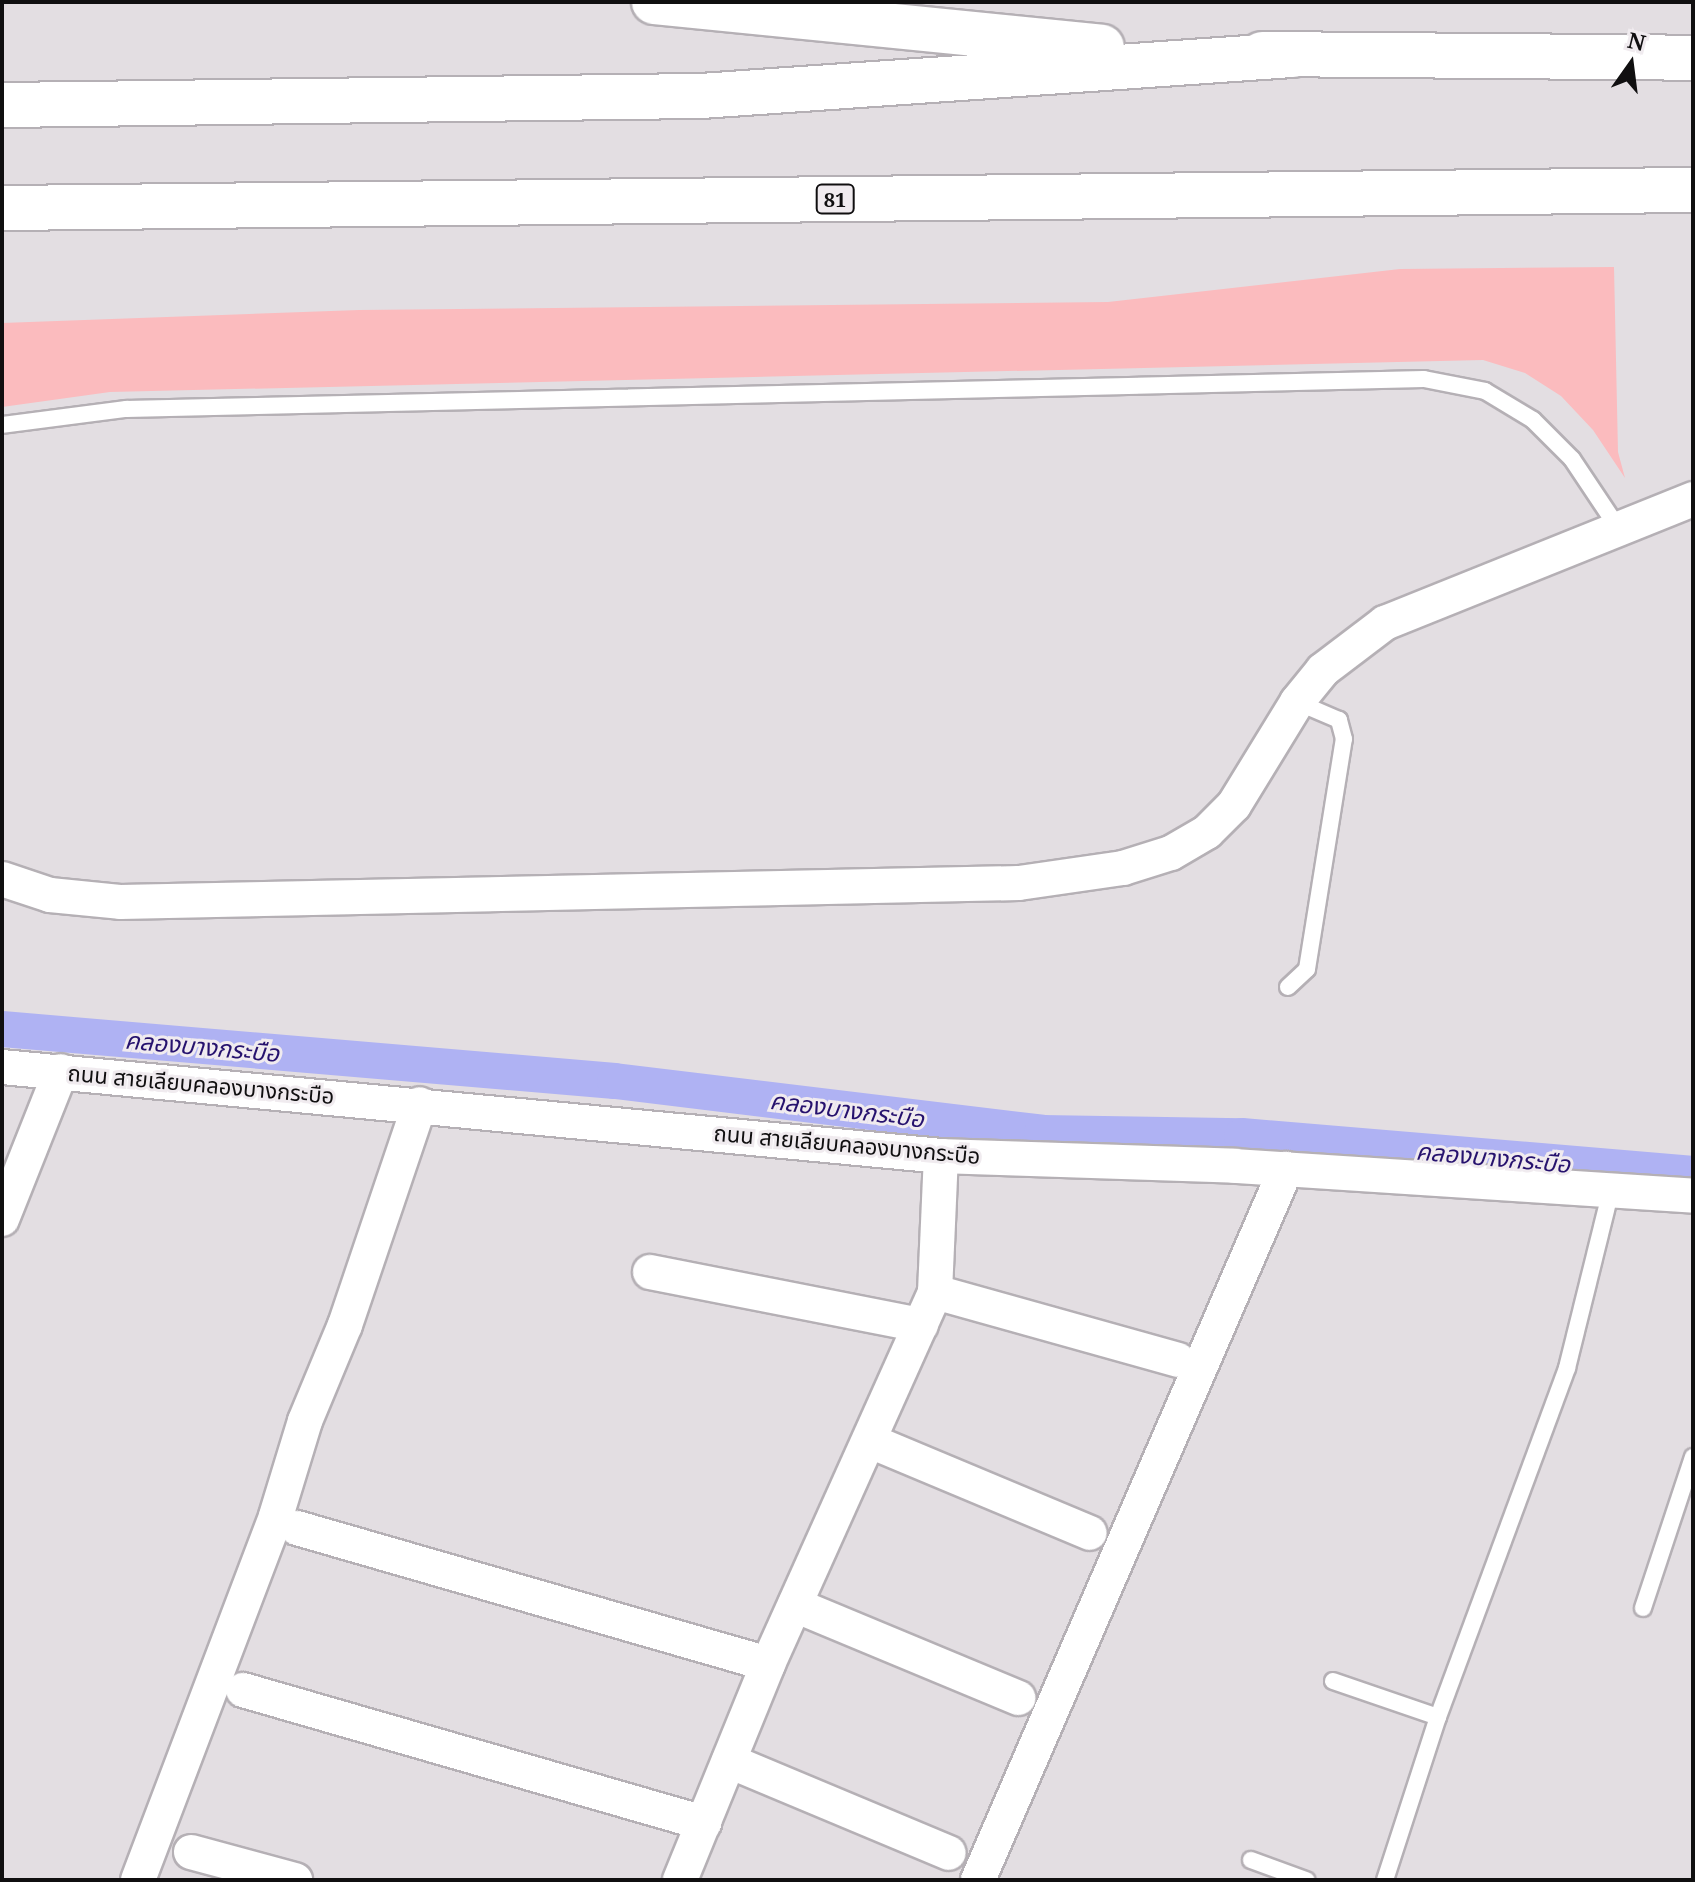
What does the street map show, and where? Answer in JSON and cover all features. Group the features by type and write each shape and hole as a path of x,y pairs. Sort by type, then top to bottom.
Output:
{"highway":[{"path":"654,2 1036,43 1292,55 1693,58"},
{"path":"2,105 701,96 1292,55"},
{"name":"81","path":"2,208 1693,190"}],"street":[{"path":"2,879 50,895 120,902 1070,878 1171,853 1207,832 1234,805 1297,702 1323,670 1385,623 1693,499"},
{"name":"ถนน สายเลียบคลองบางกระบือ","path":"2,1067 420,1104 941,1156 1286,1169 1693,1196"},
{"path":"2,1219 61,1071"},
{"path":"138,1880 276,1516 305,1421 345,1325 420,1104"},
{"path":"680,1880 768,1664 935,1292 941,1156"},
{"path":"978,1880 1286,1169"},
{"path":"650,1272 921,1325"},
{"path":"935,1292 1178,1360"},
{"path":"870,1441 1090,1533"},
{"path":"297,1528 768,1664"},
{"path":"795,1605 1018,1698"},
{"path":"243,1690 704,1823"},
{"path":"729,1761 949,1853"},
{"path":"191,1852 295,1880"}],"lane":[{"path":"2,217 55,208"},
{"path":"2,425 126,409 1424,379 1485,391 1533,420 1572,459 1618,528"},
{"path":"1288,987 1307,969 1344,739 1339,720 1297,702"},
{"path":"1385,1880 1438,1717 1567,1368 1611,1190"},
{"path":"1643,1608 1693,1457"},
{"path":"1333,1681 1438,1717"},
{"path":"1251,1860 1306,1880"}],"shaded area":[{"path":"1614,267 1618,452 1625,478 1593,430 1561,396 1525,373 1483,360 110,392 2,407 2,323 359,310 1108,302 1400,269"}],"waterway":[{"name":"คลองบางกระบือ","path":"2,1029 615,1081 1042,1133 1242,1136 1693,1174"}]}
